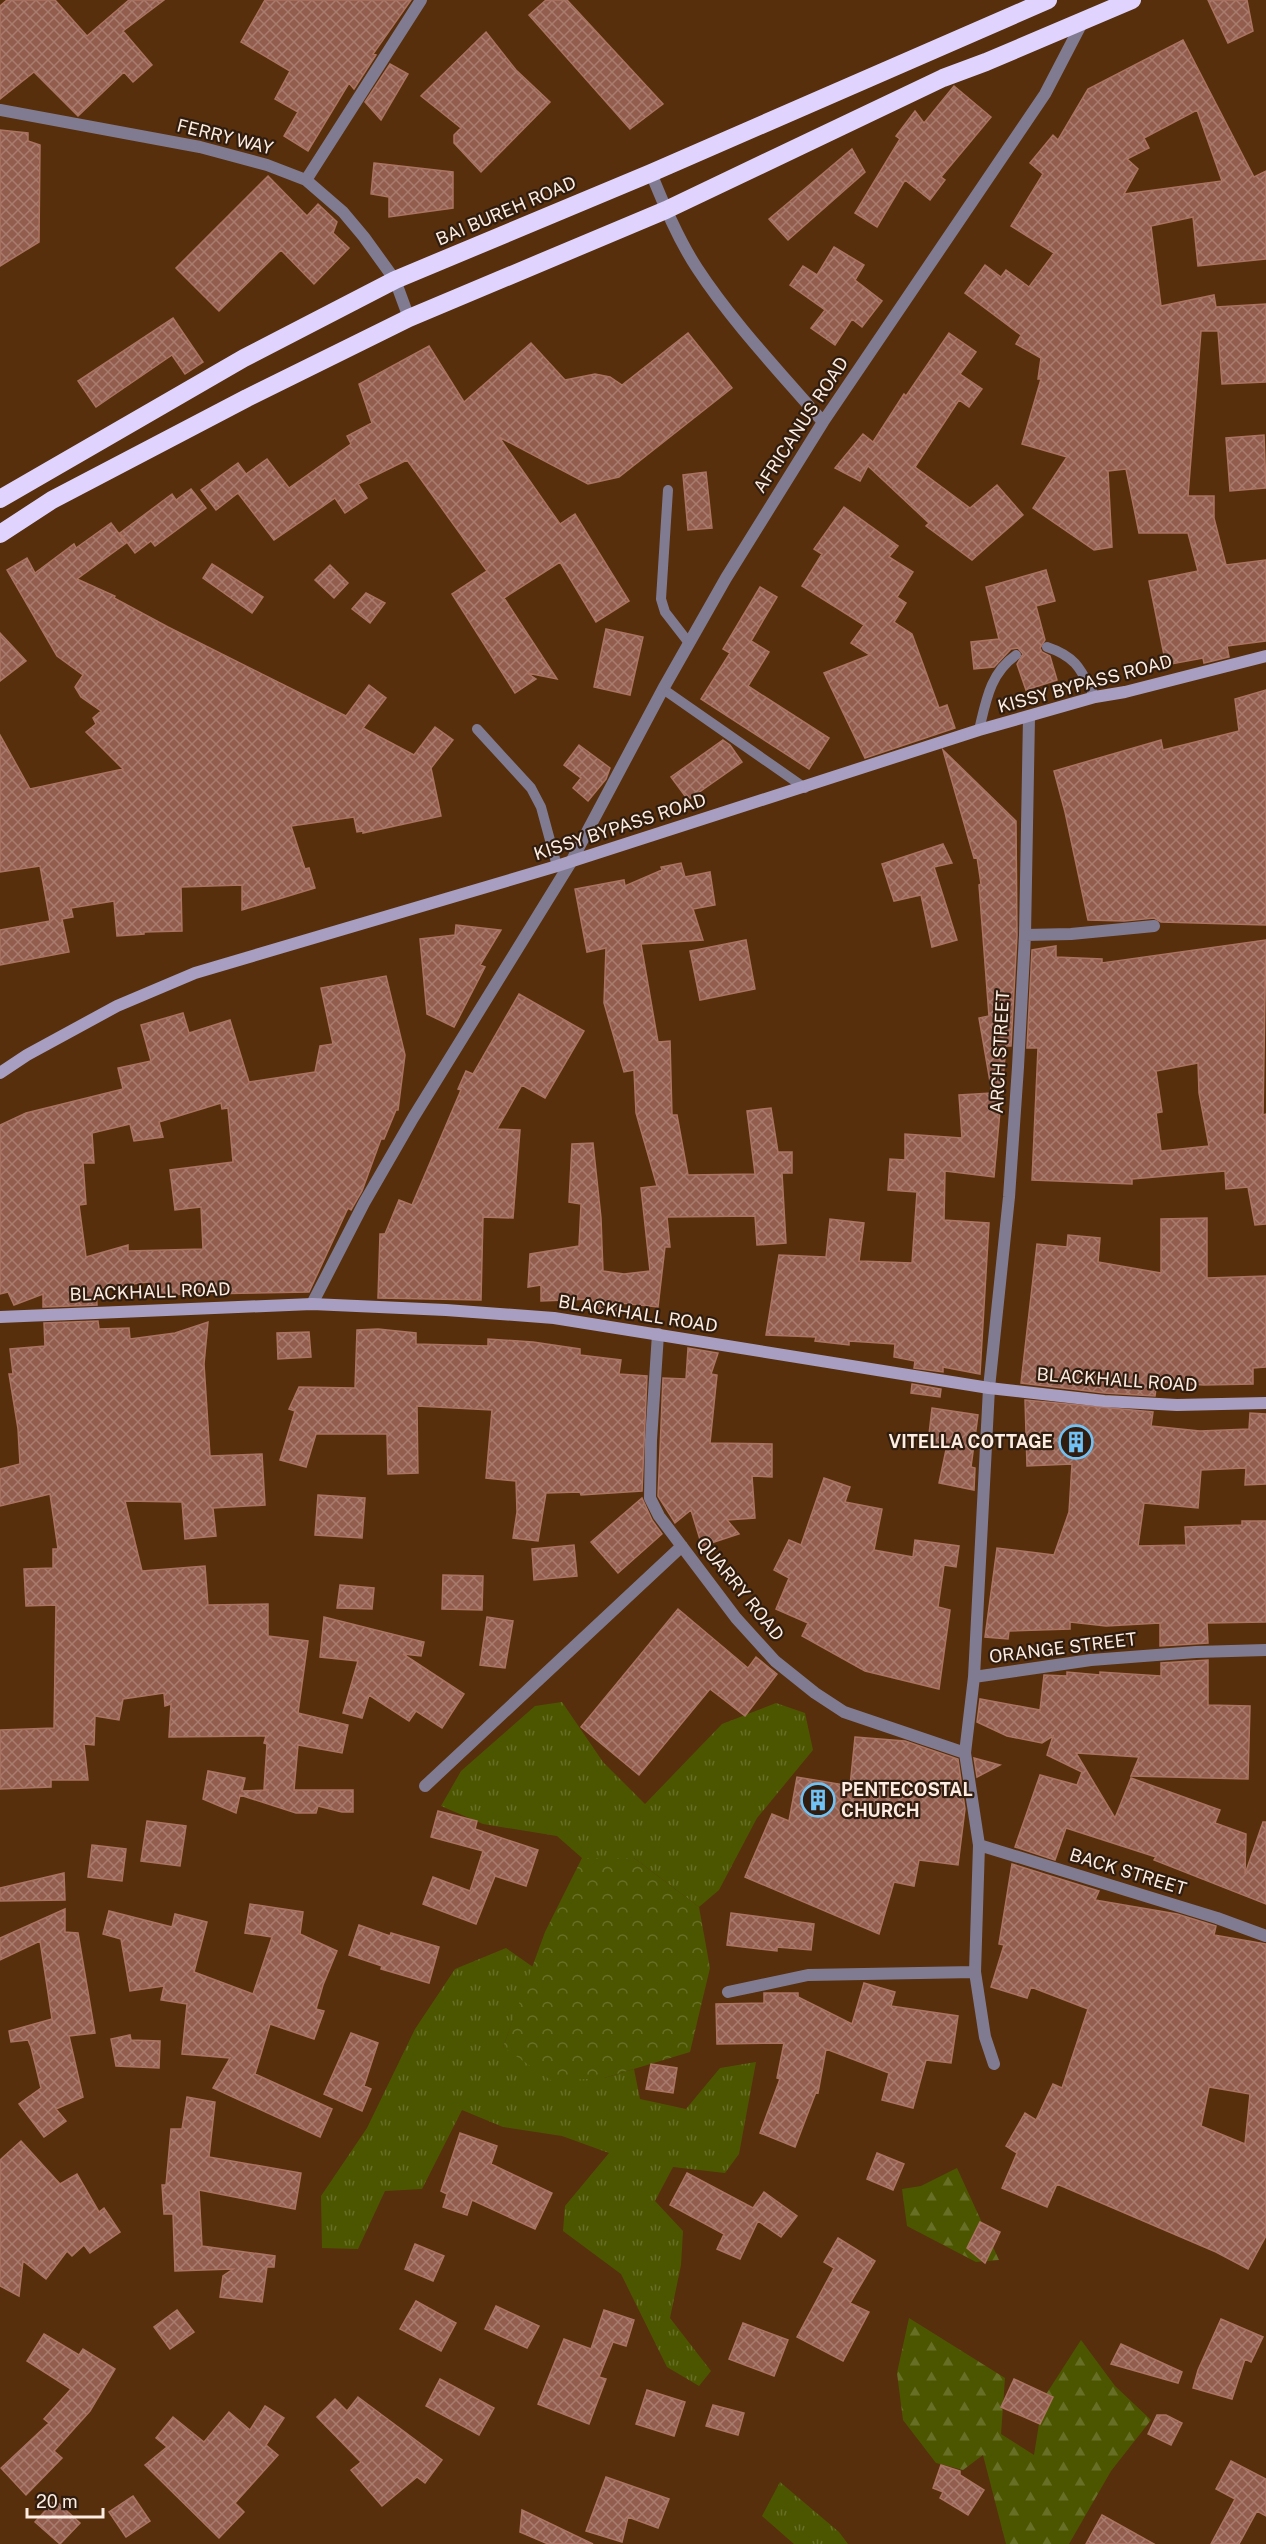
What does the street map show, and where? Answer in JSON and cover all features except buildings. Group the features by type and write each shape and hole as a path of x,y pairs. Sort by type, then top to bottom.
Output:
{"highway":[{"name":"BAI BUREH ROAD","path":"0,499 244,358 395,280 651,173 1048,0"},
{"path":"0,534 52,501 247,398 409,318 666,210 943,78 1132,0"}],"main road":[{"name":"KISSY BYPASS ROAD","path":"0,1073 27,1055 117,1006 195,973 557,867 979,730 1095,697 1125,692 1266,656"},
{"name":"BLACKHALL ROAD","path":"0,1317 312,1304 554,1318 989,1388 1114,1402 1177,1405 1266,1403"}],"street":[{"path":"306,180 421,0"},
{"name":"AFRICANUS ROAD","path":"312,1304 364,1203 408,1127 571,862 663,689 726,578 823,422 1044,94 1083,21"},
{"name":"FERRY WAY","path":"0,110 200,147 267,165 306,180 343,212 395,280 409,318"},
{"path":"651,173 666,210 697,268 747,334 823,422"},
{"name":"ARCH STREET","path":"989,1388 1009,1197 1025,935 1029,717"},
{"path":"1025,935 1071,934 1154,926"},
{"name":"QUARRY ROAD","path":"658,1334 651,1440 650,1498 659,1516 736,1618 776,1661 815,1693 844,1712 965,1753"},
{"name":"ORANGE STREET","path":"989,1388 974,1677 1091,1660 1196,1652 1266,1650"},
{"path":"425,1786 682,1546"},
{"path":"974,1677 965,1753 980,1845 975,1972 985,2037 994,2064"},
{"name":"BACK STREET","path":"980,1845 1266,1935"},
{"path":"728,1992 808,1975 975,1972"}],"lane":[{"path":"668,490 661,599 665,612 689,643"},
{"path":"1047,646 1068,654 1086,678 1095,697"},
{"path":"979,730 990,685 1004,663 1016,655"},
{"path":"663,689 805,788"},
{"path":"477,729 531,788 541,807 557,867"}],"green space":[{"path":"562,1702 603,1762 645,1804 722,1724 776,1703 805,1713 813,1750 757,1818 719,1890 699,1907 634,1858 582,1858 557,1836 483,1824 441,1806 461,1771 535,1706"},
{"path":"582,1858 634,1858 699,1907 710,1968 690,2052 604,2078 552,2081 503,2047 545,1932"},
{"path":"506,1948 533,1967 503,2047 604,2078 634,2069 640,2099 686,2109 720,2068 756,2062 739,2154 725,2173 673,2167 655,2201 683,2231 681,2265 670,2318 711,2371 699,2386 667,2367 621,2274 563,2231 565,2206 609,2153 562,2136 503,2127 462,2110 422,2189 385,2191 358,2249 322,2248 321,2196 367,2128 415,2029 455,1969"},
{"path":"957,2168 999,2260 976,2262 907,2226 902,2189 921,2186"},
{"path":"909,2318 1005,2378 1001,2434 1034,2455 1043,2399 1081,2340 1115,2386 1151,2420 1111,2471 1069,2544 1006,2544 983,2455 963,2470 936,2463 903,2420 897,2373"},
{"path":"780,2482 839,2532 848,2544 794,2544 762,2516"}],"place":[{"name":"VITELLA COTTAGE","path":"1076,1442"},
{"name":"PENTECOSTAL CHURCH","path":"818,1800"}]}
